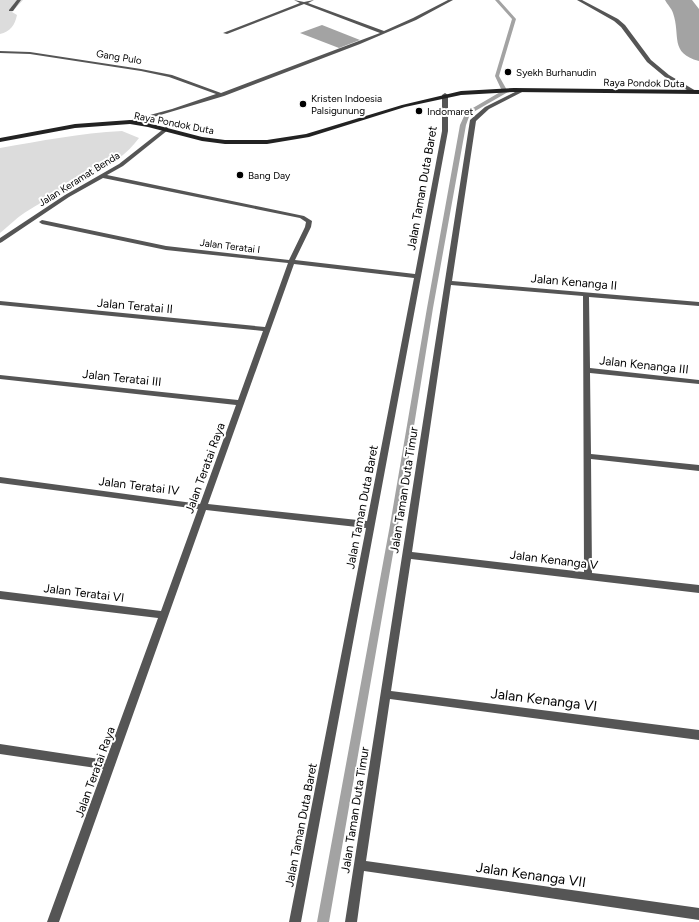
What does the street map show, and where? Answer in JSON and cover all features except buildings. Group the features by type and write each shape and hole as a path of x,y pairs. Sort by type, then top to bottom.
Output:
{"main road":[{"name":"Raya Pondok Duta","path":"0,140 75,126 130,122 166,129 202,139 225,142 267,142 307,136 445,95 482,91 514,90 697,92"}],"street":[{"path":"11,10 19,0"},
{"path":"296,0 385,33"},
{"path":"225,33 312,0"},
{"path":"130,122 188,107 222,95 385,33 422,17 451,0"},
{"path":"579,0 616,20 623,26 649,61 667,76 697,92"},
{"name":"Gang Pulo","path":"0,52 10,52 141,70 170,76 222,95"},
{"name":"Jalan Taman Duta Timur","path":"351,922 473,120 487,108 523,90"},
{"name":"Jalan Taman Duta Baret","path":"295,922 445,131 445,95"},
{"name":"Jalan Keramat Benda","path":"0,241 67,196 121,165 166,129"},
{"name":"Jalan Teratai Raya","path":"53,922 291,263 308,227 309,220 302,216 103,176"},
{"name":"Jalan Teratai I","path":"42,222 166,248 418,276"},
{"name":"Jalan Kenanga II","path":"448,283 699,304"},
{"path":"586,294 588,576"},
{"name":"Jalan Teratai II","path":"0,303 268,329"},
{"name":"Jalan Kenanga III","path":"586,370 699,382"},
{"name":"Jalan Teratai III","path":"0,377 241,403"},
{"path":"587,456 699,468"},
{"name":"Jalan Teratai IV","path":"0,480 203,507 371,525"},
{"name":"Jalan Kenanga V","path":"406,555 699,589"},
{"name":"Jalan Teratai VI","path":"0,595 164,615"},
{"name":"Jalan Kenanga VI","path":"385,694 699,735"},
{"path":"0,749 110,766"},
{"name":"Jalan Kenanga VII","path":"359,865 699,914"}],"shaded area":[{"path":"0,0 23,0 12,12 17,15 13,25 7,32 0,34"},
{"path":"322,25 360,40 339,48 300,33"},
{"path":"122,131 139,138 117,160 88,178 25,212 0,233 0,148 76,135"}],"waterway":[{"path":"323,922 394,525 430,308 463,125 468,113 505,92 497,76 514,19 497,0"},
{"path":"678,0 687,12 693,48 699,52"}],"place":[{"name":"Syekh Burhanudin","path":"508,72"},
{"name":"Kristen Indoesia Palsigunung","path":"303,104"},
{"name":"Indomaret","path":"419,111"},
{"name":"Bang Day","path":"240,175"}]}
